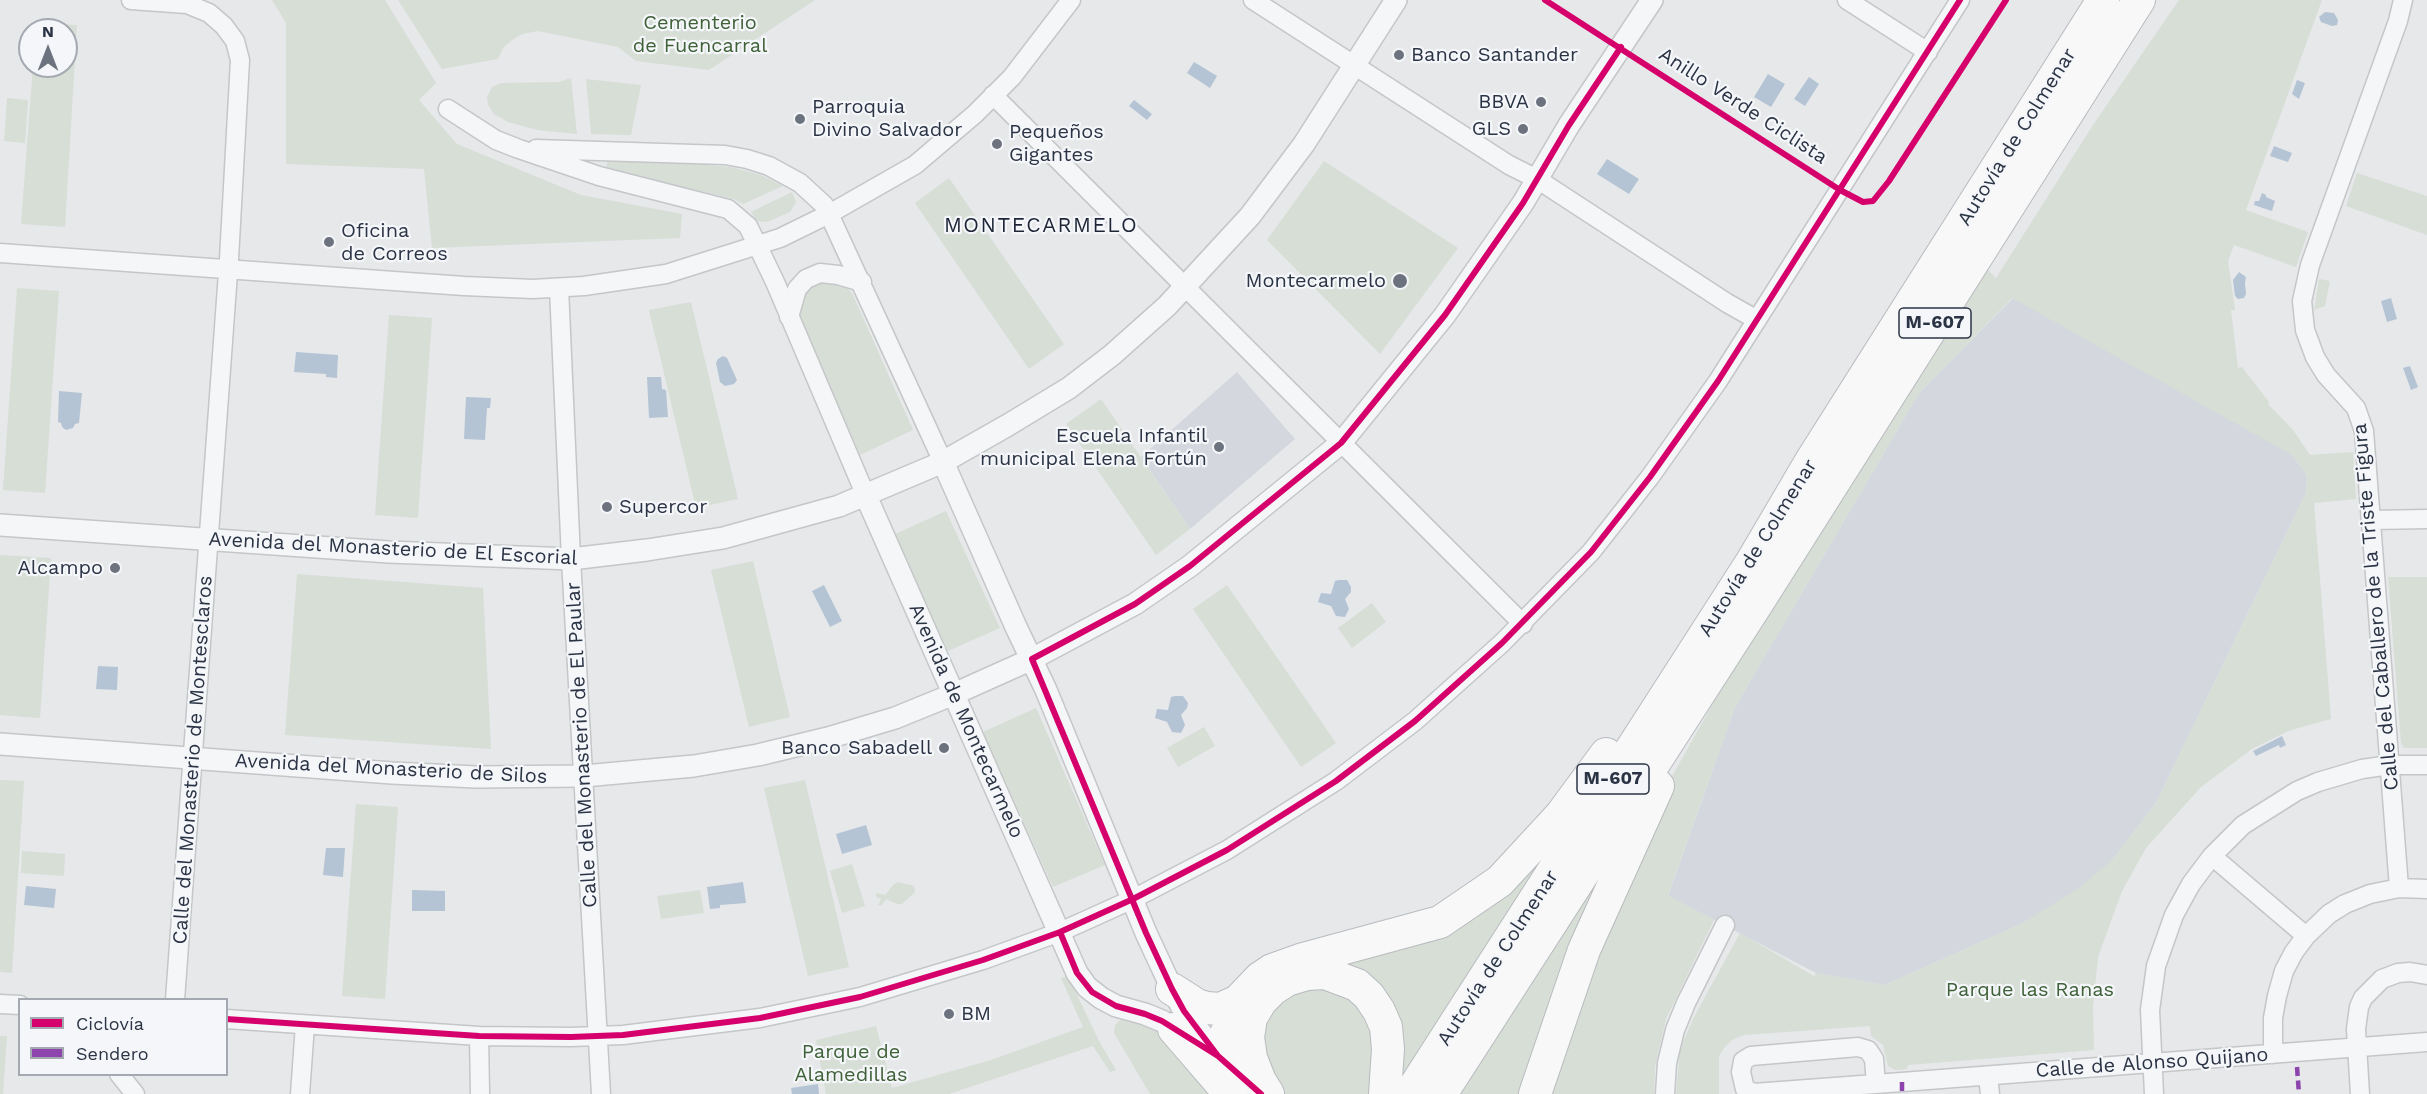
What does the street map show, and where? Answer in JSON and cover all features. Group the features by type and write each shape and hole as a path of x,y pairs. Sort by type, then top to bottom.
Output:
{"highway":[{"name":"Autovía de Colmenar","path":"1410,1094 1751,562 1811,461 2103,0"},
{"name":"Autovía de Colmenar","path":"1441,1094 1758,602 2139,0"},
{"path":"1172,989 1197,1005 1220,1009 1238,1001 1260,978 1272,970 1440,922 1500,880 1568,806 1616,740 1740,554 1811,461"},
{"path":"1535,1094 1584,950 1619,869 1651,801 1758,602"},
{"path":"1268,1094 1251,1058 1248,1037 1251,1018 1261,1001 1273,989 1297,977 1325,973 1357,985 1369,996 1379,1011 1386,1027 1388,1050 1385,1094"},
{"path":"1218,1056 1238,1001"},
{"path":"1174,1029 1230,1094"}],"street":[{"name":"Calle del Monasterio de Montesclaros","path":"132,0 187,4 216,18 235,41 240,60 228,269 176,998"},
{"path":"0,253 464,286 559,288 666,274 758,245 829,214 915,165 975,114 1012,77 1071,0"},
{"path":"1253,0 1509,165 1537,179 1727,303 1757,320"},
{"name":"Avenida del Monasterio de El Escorial","path":"0,525 389,552 571,559 723,538 866,496 943,462 1069,388 1124,344 1185,288 1250,216 1304,144 1396,0"},
{"name":"Avenida del Monasterio de Silos","path":"0,744 193,760 476,777 584,776 694,766 758,755 828,738 895,718 1032,659 1135,604 1181,573 1341,443 1444,315 1524,203 1537,179 1652,0"},
{"path":"1847,0 1928,52"},
{"path":"228,1019 479,1036 598,1036 760,1018 860,997 984,960 1060,932 1133,899 1227,850 1336,781 1415,721 1523,624 1591,552 1650,477 1718,381 1960,0"},
{"name":"Calle del Caballero de la Triste Figura","path":"2399,888 2364,430 2361,417 2348,397 2326,375 2315,357 2305,330 2302,301 2310,265 2398,21 2403,0"},
{"path":"993,95 1523,624"},
{"name":"Avenida de Montecarmelo","path":"448,109 496,140 519,149 598,176 728,209 748,226 1073,965 1092,992 1116,1006 1145,1014 1174,1029 1218,1056 1261,1094"},
{"name":"Avenida de Montecarmelo","path":"519,149 725,155 747,159 769,166 800,183 824,205 862,282 1032,659 1172,989 1184,1011 1218,1056"},
{"path":"789,317 797,289 806,279 820,273 838,275 862,282"},
{"name":"Calle del Monasterio de El Paular","path":"559,288 571,559 601,1094"},
{"path":"2372,520 2427,519"},
{"path":"2154,1094 2150,1010 2152,985 2160,950 2182,899 2212,856 2243,825 2297,791 2341,774 2390,765 2427,765"},
{"path":"2212,856 2306,936"},
{"path":"2273,1054 2272,1018 2277,996 2284,971 2306,936 2329,914 2345,904 2370,894 2399,888 2427,889"},
{"path":"1665,1094 1667,1063 1675,1030 1725,925"},
{"path":"2360,1094 2356,1047 2359,1008 2370,989 2382,979 2397,973 2410,972 2427,975"},
{"path":"0,1004 18,1005"},
{"path":"300,1094 305,1025"},
{"path":"479,1036 480,1094"},
{"name":"Calle de Alonso Quijano","path":"1876,1084 1874,1059 1868,1050 1857,1047 1751,1056 1743,1061 1741,1072 1745,1089 1754,1093 1876,1084 1989,1085 2151,1063 2427,1042"},
{"path":"121,1076 135,1094"}],"shaded area":[{"path":"2013,298 2235,417 2292,455 2305,472 2306,493 2156,803 2113,859 2098,874 2059,903 2021,924 1885,985 1816,973 1668,896 1735,707 1919,393"},
{"name":"Escuela Infantil municipal Elena Fortún","path":"1237,372 1295,439 1190,529 1141,457"}],"green space":[{"path":"272,0 385,0 436,83 419,100 457,144 581,195 682,214 680,238 432,248 424,169 286,164 286,23"},
{"name":"Cementerio de Fuencarral","path":"398,0 815,0 709,70 636,61 618,47 538,31 522,34 512,40 503,48 498,59 442,69"},
{"name":"Parque las Ranas","path":"2179,0 2322,0 2246,210 2308,232 2296,267 2234,245 2228,261 2235,310 2231,310 2238,368 2242,367 2269,402 2268,404 2293,430 2310,455 2353,452 2356,499 2314,503 2331,719 2288,731 2252,749 2201,787 2146,848 2122,891 2098,957 2093,1007 2094,1050 1908,1065 1907,1069 1895,1070 1888,1066 1883,1045 1871,1036 1870,1026 1744,1035 1732,1040 1719,1056 1719,1094 1676,1094 1680,1049 1694,1017 1740,933 1814,976 1816,973 1885,985 2021,924 2079,888 2113,859 2156,803 2306,493 2305,472 2292,455 2012,298 1919,393 1735,707 1668,895 1714,920 1666,1019 1655,1067 1654,1094 1543,1094 1671,778 1764,613 1985,267 1996,278 2093,125"},
{"path":"32,78 74,78 65,227 21,224"},
{"path":"571,78 577,134 537,130 508,122 494,114 488,105 487,97 492,87 501,83 559,82"},
{"path":"586,79 641,85 631,135 591,134"},
{"path":"7,98 28,100 25,143 4,141"},
{"path":"608,157 731,167 761,175 783,186 743,204 734,199 606,169"},
{"path":"1324,161 1458,248 1380,354 1267,240"},
{"path":"2357,173 2427,196 2427,235 2346,206"},
{"path":"949,178 1064,344 1029,369 915,203"},
{"path":"792,192 796,202 790,212 767,222 757,221 751,212"},
{"path":"2319,279 2330,281 2325,306 2314,310"},
{"path":"813,281 845,284 852,293 913,430 860,455 799,317 798,301"},
{"path":"17,288 59,291 45,493 3,490"},
{"path":"691,302 738,499 696,508 649,310"},
{"path":"389,315 432,318 418,518 375,515"},
{"path":"1101,399 1190,529 1156,555 1066,424"},
{"path":"946,511 1000,628 948,651 893,535"},
{"path":"0,555 51,558 40,718 0,715"},
{"path":"753,561 790,717 749,727 711,570"},
{"path":"297,574 483,588 491,749 285,735"},
{"path":"2388,577 2427,577 2427,748 2404,748 2401,743"},
{"path":"1227,585 1336,743 1301,767 1193,609"},
{"path":"1372,603 1386,622 1352,648 1338,628"},
{"path":"1036,708 1105,865 1053,887 983,732"},
{"path":"1204,727 1215,746 1178,767 1167,748"},
{"path":"0,780 24,781 12,973 0,972"},
{"path":"805,780 849,967 808,976 764,788"},
{"path":"356,804 398,807 385,999 342,996"},
{"path":"1627,827 1527,1094 1453,1094"},
{"path":"22,851 65,854 64,876 21,873"},
{"path":"1545,855 1397,1089 1397,1055 1334,965"},
{"path":"852,864 865,906 842,913 830,871"},
{"path":"898,882 914,886 915,892 902,904 886,899 881,906 878,905 881,899 876,897 876,893 885,895"},
{"path":"700,890 704,913 661,919 657,896"},
{"name":"Parque de Alamedillas","path":"1068,976 1099,1041 1116,1070 1110,1072 1093,1046 949,1094 826,1094 816,1040 876,1026 892,1088 991,1060 1083,1027 1061,978"},
{"path":"1301,983 1350,988 1377,1029 1375,1094 1275,1094 1259,1026 1263,1011"},
{"path":"1120,1020 1159,1029 1223,1094 1150,1094 1114,1033 1115,1025"},
{"path":"0,1036 7,1036 3,1094 0,1094"}],"water":[{"path":"2325,12 2334,13 2338,20 2337,25 2332,26 2321,22 2319,17"},
{"path":"1194,62 1217,76 1210,88 1187,73"},
{"path":"1768,74 1785,84 1771,107 1754,97"},
{"path":"1809,77 1819,84 1805,106 1794,99"},
{"path":"2297,80 2305,83 2299,99 2292,94"},
{"path":"1134,100 1152,114 1147,120 1129,106"},
{"path":"2274,146 2292,153 2288,162 2270,156"},
{"path":"1607,159 1639,179 1629,194 1597,174"},
{"path":"2262,193 2275,201 2272,211 2254,205 2255,201 2259,201"},
{"path":"2239,272 2246,277 2246,294 2244,298 2238,299 2235,296 2233,280"},
{"path":"2391,298 2397,319 2387,322 2381,301"},
{"path":"296,352 338,355 337,378 326,377 326,374 294,372"},
{"path":"723,356 727,358 737,380 734,384 725,386 720,382 716,363"},
{"path":"2410,366 2418,387 2411,390 2403,368"},
{"path":"647,377 661,377 662,389 666,390 668,417 649,418"},
{"path":"59,391 82,393 79,423 66,430 58,422"},
{"path":"466,397 491,398 490,408 487,408 485,440 464,439"},
{"path":"1347,580 1351,587 1351,592 1345,599 1349,609 1345,617 1336,616 1331,606 1318,602 1321,593 1331,594 1335,581"},
{"path":"824,585 842,621 830,627 812,591"},
{"path":"98,666 118,667 117,690 96,689"},
{"path":"1183,696 1188,703 1181,715 1185,725 1181,733 1172,732 1167,722 1155,718 1157,709 1168,710 1171,697"},
{"path":"2282,736 2286,745 2280,748 2279,745 2256,756 2253,751"},
{"path":"866,825 872,845 842,854 836,834"},
{"path":"326,848 345,848 343,877 323,875"},
{"path":"743,882 746,903 720,905 720,908 710,909 707,887"},
{"path":"26,886 56,889 54,908 24,905"},
{"path":"412,890 445,891 445,911 412,911"},
{"path":"818,1084 819,1094 792,1094 791,1088"}],"marked path":[{"path":"2297,1067 2299,1094"},
{"path":"1902,1082 1902,1094"}],"cycle path":[{"name":"Anillo Verde Ciclista","path":"1545,0 1840,190 1863,202 1873,201 1889,181 2006,0"},
{"path":"228,1019 479,1036 571,1037 623,1035 760,1018 860,997 983,960 1060,932 1133,899 1227,850 1336,781 1415,721 1502,643 1591,552 1650,477 1718,381 1960,0"},
{"path":"1218,1056 1184,1011 1172,989 1146,933 1032,659 1135,604 1190,566 1341,443 1445,315 1523,203 1569,125 1621,47"},
{"path":"1060,932 1077,973 1092,992 1116,1006 1162,1021 1218,1056 1261,1094"}],"place":[{"name":"Banco Santander","path":"1399,55"},
{"name":"BBVA","path":"1541,102"},
{"name":"Parroquia Divino Salvador","path":"800,119"},
{"name":"GLS","path":"1523,129"},
{"name":"Pequeños Gigantes","path":"997,144"},
{"name":"Oficina de Correos","path":"329,242"},
{"name":"Montecarmelo","path":"1400,281"},
{"name":"Escuela Infantil municipal Elena Fortún","path":"1219,447"},
{"name":"Supercor","path":"607,507"},
{"name":"Alcampo","path":"115,568"},
{"name":"Banco Sabadell","path":"944,748"},
{"name":"BM","path":"949,1014"}],"district":[{"name":"MONTECARMELO","path":"1041,226"}]}
